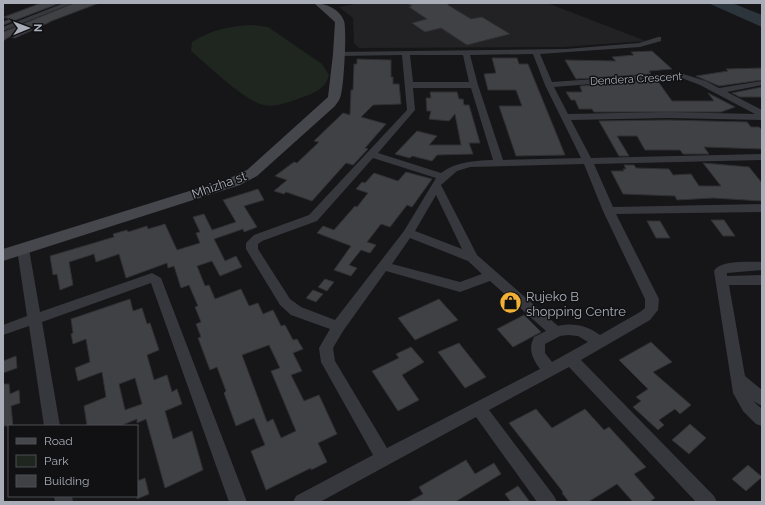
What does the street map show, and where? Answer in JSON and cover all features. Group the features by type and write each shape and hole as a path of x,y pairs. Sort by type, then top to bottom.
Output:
{"street":[{"path":"3,29 70,3"},
{"path":"321,5 339,3"},
{"name":"Mhizha st","path":"3,255 244,178 252,173 332,101 339,54 340,22 338,18 321,5"},
{"path":"339,54 598,50 640,45 658,39"},
{"path":"302,502 571,359 645,316 652,305 652,299 609,211 587,160 549,85 536,52"},
{"path":"466,53 474,85 499,163"},
{"path":"338,327 296,311 285,302 252,249 252,243 258,238 306,222 313,218 409,113 411,110 406,54"},
{"name":"Dendera Crescent","path":"549,85 680,75 693,78 762,114"},
{"path":"718,91 762,83"},
{"path":"409,85 474,85"},
{"path":"566,117 668,115 762,117"},
{"path":"371,154 439,181 472,258"},
{"path":"384,458 328,362 326,348 338,327 408,233 439,181 453,169 462,165 499,163 762,157"},
{"path":"609,211 762,208"},
{"path":"408,233 472,258 556,332"},
{"path":"23,249 52,425"},
{"path":"383,266 460,287 466,286 491,275"},
{"path":"762,266 725,268 720,271 741,396 744,402 762,419"},
{"path":"3,330 145,279 152,278 157,282 238,502"},
{"path":"722,281 762,280"},
{"path":"549,370 537,355 537,348 539,342 556,332 567,328 579,330 590,334 599,342"},
{"path":"571,359 708,502"},
{"path":"738,379 762,399"},
{"path":"478,408 548,502"}],"shaded area":[{"path":"360,3 547,3 646,41 563,47 359,48 354,43 353,18 339,7"},
{"path":"708,3 732,3 762,15 762,27"}],"green space":[{"path":"251,25 268,27 322,64 329,75 328,80 323,87 316,92 279,105 264,105 247,97 237,90 191,51 192,42 206,34 235,26"}],"building":[{"path":"41,3 60,3 3,25 3,22 10,19 4,17"},
{"path":"74,3 99,3 49,22 15,38 9,37 3,41 3,32"},
{"path":"407,3 448,3 448,5 471,19 482,17 510,34 467,45 441,28 425,32 412,23 427,19 409,7 412,6"},
{"path":"652,51 672,69 649,71 651,74 576,79 565,60 616,61 612,57 634,55 631,52"},
{"path":"492,58 517,58 519,64 528,64 565,155 516,156 499,106 522,106 516,90 488,90 484,74 496,73"},
{"path":"357,59 391,60 391,77 393,77 393,84 399,84 401,104 373,105 361,117 386,124 365,148 368,149 353,165 346,163 312,201 286,192 284,194 274,191 287,180 275,176 294,162 297,163 319,142 314,141 343,113 350,115 354,64 357,64"},
{"path":"762,68 762,80 719,86 696,76 728,71 726,69"},
{"path":"657,80 672,101 714,101 708,93 735,107 721,112 594,112 592,109 579,109 575,100 571,100 566,92 582,92 580,86"},
{"path":"762,87 762,97 740,97 732,93"},
{"path":"430,92 457,92 459,99 463,99 464,105 469,105 480,143 469,143 473,154 437,155 432,161 395,154 417,131 437,136 429,145 461,145 455,114 449,121 429,119 431,111 427,111 426,98 431,98"},
{"path":"668,120 747,122 751,127 759,127 762,130 762,149 704,147 709,154 683,154 680,150 645,150 637,136 617,136 629,156 619,156 599,121"},
{"path":"703,163 749,167 762,183 762,201 713,198 677,200 675,196 623,194 611,171 624,171 623,169 626,169 624,165 634,165 636,168 669,169 673,175 691,174 699,186 721,186"},
{"path":"406,172 432,179 412,207 407,205 390,227 381,224 367,242 376,245 370,253 361,250 349,265 357,268 351,276 334,270 351,246 317,233 323,226 334,230 355,206 357,207 368,193 356,189 362,182 365,183 374,173 398,181"},
{"path":"258,189 264,200 244,206 257,227 244,232 243,229 214,239 225,261 236,256 242,267 220,276 212,261 197,266 205,286 209,285 215,299 241,289 249,306 258,303 263,314 273,310 281,326 285,325 293,340 297,339 303,349 293,353 302,371 291,375 304,401 319,395 337,434 318,443 327,462 311,470 311,468 266,490 251,451 265,445 254,418 236,426 224,393 226,391 217,367 210,370 198,338 201,337 196,324 201,322 195,307 198,306 189,285 181,288 174,266 168,268 167,263 126,278 119,254 96,262 94,254 69,262 73,285 60,290 57,274 53,275 50,256 114,237 113,234 127,230 128,232 147,226 148,229 165,224 177,250 200,243 196,233 200,232 193,217 204,214 212,230 236,222 223,200","holes":["269,345 280,368 271,371 296,431 281,438 273,419 267,422 242,355"]},
{"path":"711,220 724,220 735,236 723,236"},
{"path":"647,221 660,221 670,238 656,238"},
{"path":"325,279 334,282 327,291 318,287"},
{"path":"313,290 323,294 316,302 306,298"},
{"path":"130,299 133,311 142,308 147,324 150,323 159,350 147,355 154,380 167,375 172,392 177,389 182,404 165,411 173,439 192,431 203,470 165,488 146,419 137,423 137,419 122,425 87,425 84,406 106,397 102,372 78,381 75,368 90,362 86,339 73,344 71,334 73,333 71,319","holes":["135,378 142,404 125,410 119,384"]},
{"path":"439,299 458,320 415,340 398,318"},
{"path":"524,315 541,332 513,347 497,329"},
{"path":"651,342 672,362 653,372 691,405 680,414 675,409 659,420 664,425 658,430 633,407 641,401 636,397 648,389 619,360"},
{"path":"459,343 486,377 465,388 438,352"},
{"path":"411,347 424,362 402,375 419,400 398,411 372,371 399,358 396,354"},
{"path":"16,356 17,368 3,373 3,361"},
{"path":"3,384 9,384 10,394 19,390 20,403 11,406 13,425 3,426"},
{"path":"536,409 552,428 585,409 604,430 609,427 646,467 634,474 655,498 649,502 633,502 617,484 588,502 569,502 562,493 563,492 509,423"},
{"path":"690,424 706,438 689,454 672,440"},
{"path":"466,460 475,474 494,463 501,474 455,502 408,502 423,494 419,487"},
{"path":"748,465 762,477 746,491 732,479"},
{"path":"145,478 149,494 137,499 138,497 138,481"},
{"path":"518,486 530,502 511,502 505,494"}],"place":[{"name":"Rujeko B shopping Centre","path":"510,303"}]}
